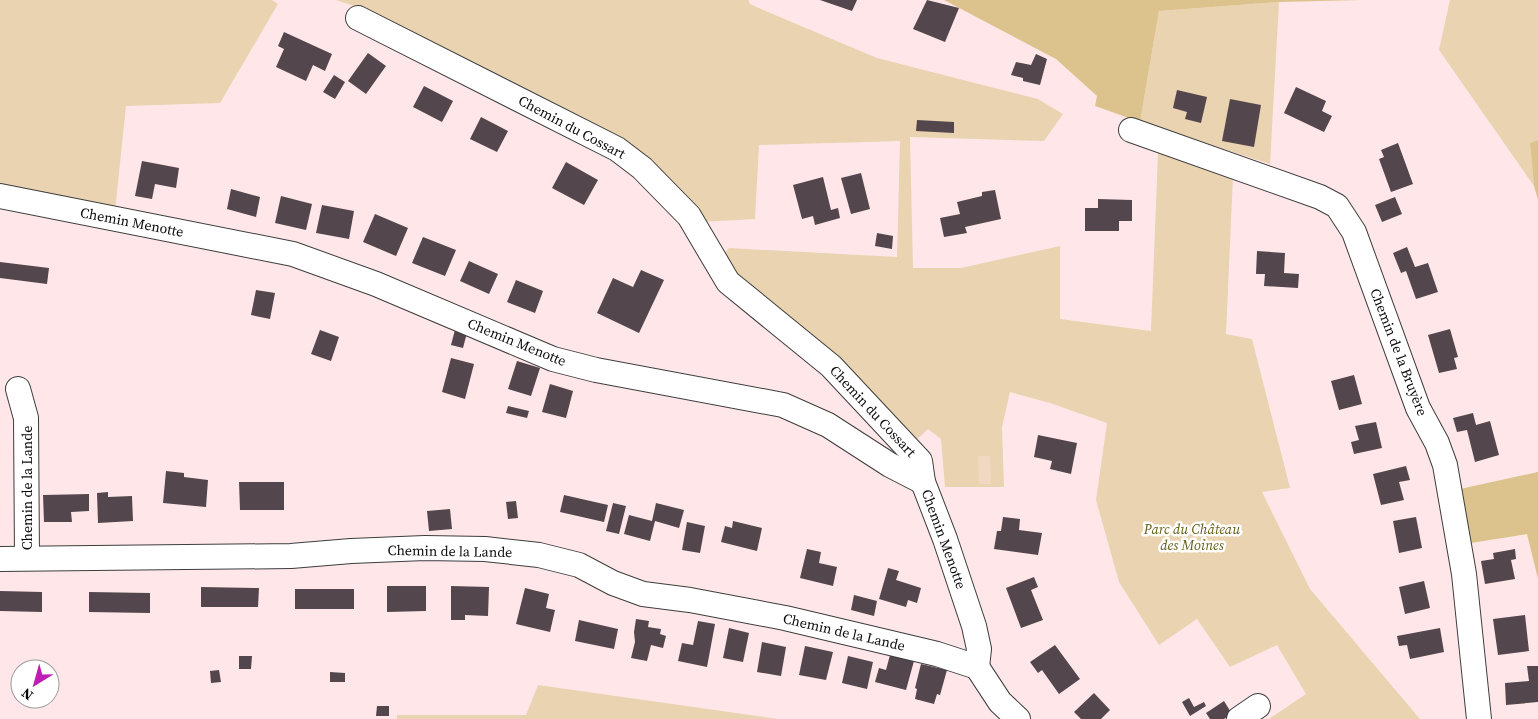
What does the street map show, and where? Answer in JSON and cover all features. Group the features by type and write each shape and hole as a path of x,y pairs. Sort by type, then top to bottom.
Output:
{"street":[{"name":"Chemin du Cossart","path":"358,18 596,137 617,149 642,168 689,216 728,282 831,366 920,461 923,482"},
{"name":"Chemin de la Bruyère","path":"1131,130 1320,197 1337,206 1354,232 1418,408 1438,443 1445,465 1464,574 1479,719"},
{"name":"Chemin Menotte","path":"0,196 293,254 376,284 553,359 596,370 783,405 828,425 890,465 923,482 945,539 974,626 979,650 977,667"},
{"name":"Chemin de la Lande","path":"18,389 26,418 27,558"},
{"name":"Chemin de la Lande","path":"0,558 291,556 425,548 486,549 539,555 579,565 613,583 643,594 690,600 785,618 937,654 977,667"},
{"path":"977,667 1000,702 1018,719"}],"green space":[{"path":"0,0 272,0 278,4 220,103 126,106 115,211 0,188"},
{"name":"Parc du Château des Moines","path":"336,0 749,0 749,3 754,6 877,58 1038,99 1063,114 1044,141 910,137 913,268 961,268 1060,246 1060,319 1151,331 1158,153 1233,176 1226,334 1252,339 1290,488 1262,492 1310,589 1420,719 1269,719 1306,694 1277,645 1230,667 1197,619 1159,645 1119,582 1096,500 1107,423 1050,403 1010,392 1002,427 1004,487 945,487 941,439 928,429 912,444 731,271 722,256 729,248 897,257 900,141 759,145 755,219 700,222 613,136 516,83 360,8"},
{"path":"1450,0 1538,0 1538,140 1530,143 1534,186 1439,50"},
{"path":"1279,2 1270,164 1140,122 1159,11"},
{"path":"538,685 778,719 397,719 397,715 526,715"}],"shaded area":[{"path":"944,0 1362,0 1279,2 1159,11 1140,122 1095,106 1097,96 1056,59"},
{"path":"1538,140 1538,200 1534,186 1530,143"},
{"path":"978,456 990,456 991,484 979,484"},
{"path":"1538,472 1538,579 1527,534 1471,543 1460,489"}],"building":[{"path":"820,0 857,0 852,11"},
{"path":"927,0 959,8 945,42 913,29"},
{"path":"284,32 332,54 325,71 313,65 306,81 276,67 284,49 278,46"},
{"path":"368,53 386,66 366,94 348,81"},
{"path":"1036,54 1047,59 1040,85 1023,81 1023,78 1011,75 1016,62 1031,65"},
{"path":"334,75 345,82 335,99 323,92"},
{"path":"424,86 453,101 442,122 413,107"},
{"path":"1296,87 1326,101 1322,111 1332,116 1324,132 1284,113"},
{"path":"1177,90 1207,97 1201,123 1185,119 1187,112 1173,108"},
{"path":"1230,99 1261,105 1254,147 1222,141"},
{"path":"481,117 508,131 497,152 470,139"},
{"path":"917,120 954,122 954,133 916,131"},
{"path":"1398,143 1413,184 1391,192 1379,159 1384,157 1381,150"},
{"path":"142,161 179,168 176,188 155,184 152,199 135,196"},
{"path":"566,162 598,180 584,205 552,188"},
{"path":"861,173 870,209 851,214 841,178"},
{"path":"823,177 831,210 838,208 840,218 815,225 813,216 802,219 793,185"},
{"path":"231,189 260,197 256,217 227,209"},
{"path":"995,190 1001,219 965,227 967,233 944,237 940,218 960,214 957,202 982,196 982,192"},
{"path":"281,196 312,204 306,230 275,223"},
{"path":"1395,197 1402,214 1382,222 1375,205"},
{"path":"1098,199 1132,200 1132,221 1119,221 1119,231 1085,231 1085,208 1098,208"},
{"path":"322,205 354,211 349,239 316,233"},
{"path":"375,214 408,228 396,256 363,242"},
{"path":"877,233 893,236 892,249 875,246"},
{"path":"423,237 456,250 445,276 412,263"},
{"path":"1407,247 1415,267 1428,263 1438,292 1416,299 1406,271 1401,273 1393,253"},
{"path":"1257,251 1285,253 1284,273 1299,274 1298,288 1264,286 1265,274 1256,274"},
{"path":"469,261 498,274 489,294 460,281"},
{"path":"0,262 49,268 47,284 0,278"},
{"path":"641,270 664,280 639,333 597,313 613,278 633,287"},
{"path":"516,280 543,291 535,313 507,302"},
{"path":"256,290 275,293 270,319 251,315"},
{"path":"456,326 468,329 463,348 451,345"},
{"path":"1450,329 1458,357 1454,358 1457,369 1439,373 1428,335"},
{"path":"320,330 339,337 331,361 311,354"},
{"path":"451,358 474,364 465,399 442,392"},
{"path":"517,361 540,368 531,396 508,389"},
{"path":"1354,375 1362,404 1339,410 1331,381"},
{"path":"550,384 573,391 566,418 542,412"},
{"path":"508,406 529,411 527,418 506,413"},
{"path":"1473,413 1476,425 1490,421 1499,455 1475,462 1467,430 1457,432 1453,418"},
{"path":"1376,422 1382,448 1354,454 1351,442 1359,440 1355,426"},
{"path":"1038,435 1077,443 1071,474 1050,469 1052,461 1034,457"},
{"path":"1406,466 1410,480 1399,482 1404,500 1381,505 1373,474"},
{"path":"166,471 184,473 184,477 208,480 206,507 163,503"},
{"path":"239,482 284,482 284,510 240,510"},
{"path":"108,492 108,497 132,496 133,521 98,523 97,493"},
{"path":"89,494 89,511 71,512 72,522 44,522 43,495"},
{"path":"564,495 608,505 604,522 560,512"},
{"path":"516,501 518,518 508,519 506,502"},
{"path":"613,503 626,506 619,534 606,531"},
{"path":"656,503 684,510 679,528 655,521 650,541 624,534 629,515 652,521"},
{"path":"450,509 452,529 429,531 427,511"},
{"path":"1003,517 1020,519 1019,530 1042,533 1038,555 994,549 997,531 1001,531"},
{"path":"1416,517 1422,548 1399,553 1393,521"},
{"path":"733,521 762,528 757,551 721,542 725,526 732,528"},
{"path":"687,522 705,526 700,553 682,550"},
{"path":"807,549 821,552 819,563 837,567 833,586 800,578"},
{"path":"1515,549 1516,559 1511,560 1515,579 1485,584 1481,561 1494,559 1493,553"},
{"path":"888,568 899,571 896,580 921,588 917,603 908,600 906,607 879,599"},
{"path":"1034,577 1038,587 1031,590 1043,620 1021,628 1006,588"},
{"path":"1424,581 1430,608 1405,614 1399,587"},
{"path":"387,586 426,586 426,611 387,612"},
{"path":"451,586 489,587 488,616 465,615 465,620 451,620"},
{"path":"201,587 259,588 258,607 201,607"},
{"path":"525,588 549,594 546,608 555,610 550,632 516,624"},
{"path":"295,589 354,589 354,609 295,609"},
{"path":"0,591 42,592 42,612 0,611"},
{"path":"89,592 150,593 150,613 89,612"},
{"path":"854,595 877,601 874,616 851,610"},
{"path":"1525,615 1529,651 1498,655 1493,619"},
{"path":"636,619 649,621 648,627 661,629 660,634 666,636 663,648 651,645 647,661 631,658 635,642"},
{"path":"579,620 618,629 614,649 575,641"},
{"path":"698,621 715,624 707,667 678,661 682,643 693,645"},
{"path":"729,628 749,633 743,662 723,658"},
{"path":"1440,628 1444,652 1410,659 1407,645 1399,646 1397,636"},
{"path":"762,642 786,647 781,676 757,672"},
{"path":"1055,645 1080,679 1059,694 1042,670 1038,673 1030,662"},
{"path":"805,646 833,652 826,680 799,675"},
{"path":"890,655 914,661 906,690 875,682 879,668 886,670"},
{"path":"239,656 252,656 251,669 239,669"},
{"path":"848,656 873,662 867,689 842,683"},
{"path":"921,664 947,670 940,695 937,694 934,704 915,699 917,689 915,688"},
{"path":"1527,666 1538,666 1538,702 1506,705 1505,683 1529,681"},
{"path":"219,670 221,682 211,683 210,671"},
{"path":"330,672 345,673 345,682 330,682"},
{"path":"1094,693 1110,710 1101,719 1081,719 1074,712"},
{"path":"1189,698 1194,707 1204,702 1206,706 1190,716 1182,702"},
{"path":"1224,701 1232,714 1224,719 1210,719 1206,713"},
{"path":"377,706 389,706 389,716 376,716"}]}
